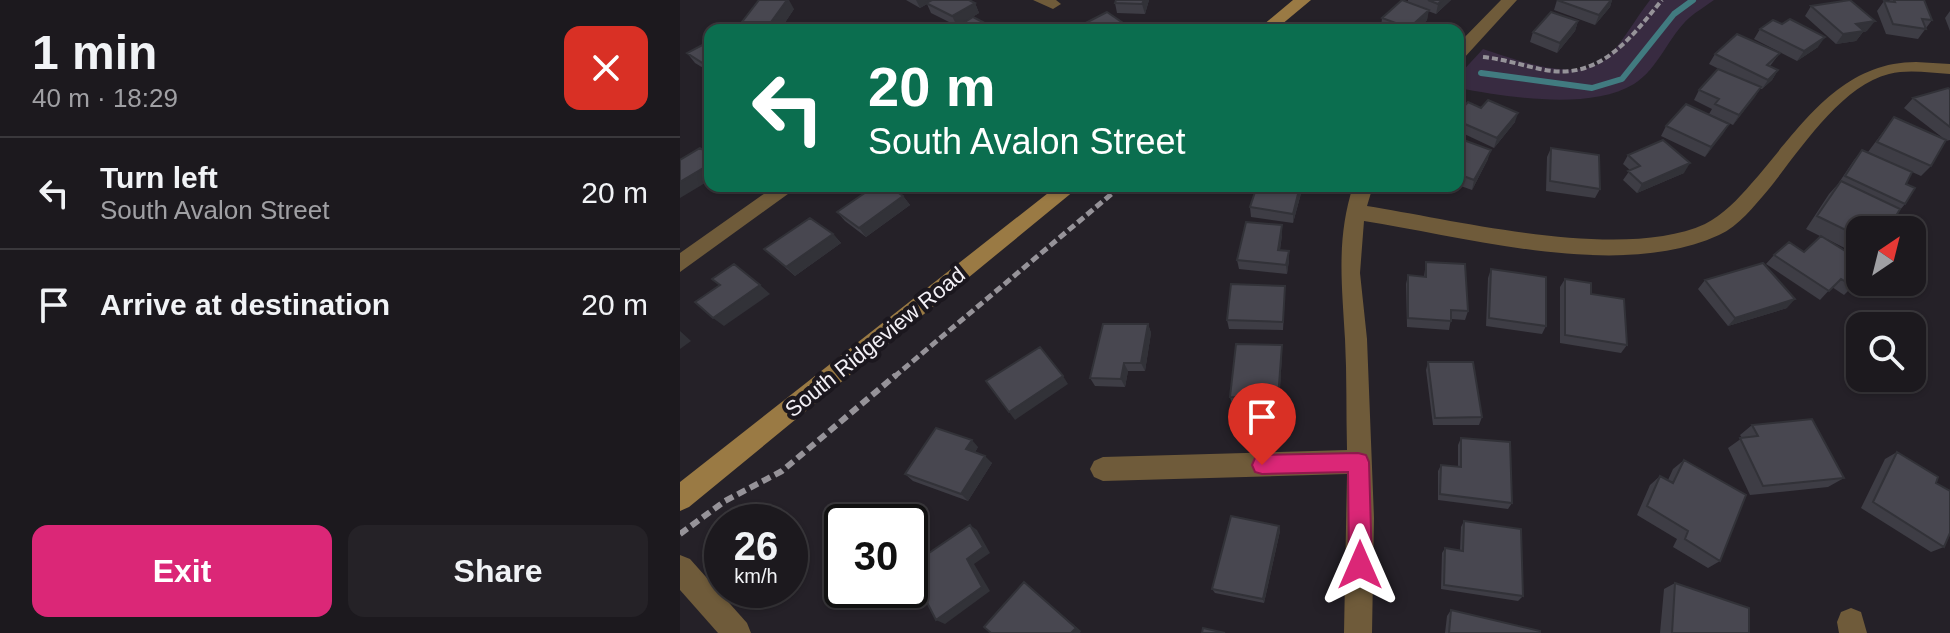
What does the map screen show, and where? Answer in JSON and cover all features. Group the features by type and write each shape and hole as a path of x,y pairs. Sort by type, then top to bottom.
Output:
{"main road":[{"path":"1273,24 1303,0"},
{"name":"South Ridgeview Road","path":"680,498 1062,192"}],"street":[{"path":"1464,48 1509,0"},
{"path":"1355,212 1581,245 1649,246 1681,240 1710,231 1730,217 1821,116 1860,80 1886,69 1950,69"},
{"path":"680,264 781,192"},
{"path":"1358,633 1356,339 1349,273 1355,212 1361,192"},
{"path":"1103,469 1358,462"},
{"path":"680,569 737,633"}],"path":[{"path":"1477,56 1502,58 1547,72 1596,67 1623,49 1662,0"},
{"path":"680,534 725,501 782,471 1114,192"}],"shaded area":[{"path":"1650,0 1714,0 1682,25 1642,78 1616,92 1571,100 1548,100 1464,89 1464,70 1483,49 1529,64 1565,70 1597,65 1614,50"}],"building":[{"path":"759,0 787,0 771,22 742,22"},
{"path":"932,0 969,0 975,3 952,16 926,3"},
{"path":"1116,0 1144,0 1142,4 1115,3"},
{"path":"1402,0 1429,10 1413,24 1398,24 1382,18"},
{"path":"1557,0 1611,0 1599,15"},
{"path":"1850,0 1875,21 1856,24 1864,31 1843,34 1811,6"},
{"path":"1924,0 1932,20 1922,19 1926,29 1893,24 1884,1"},
{"path":"1107,12 1123,23 1121,24 1084,24"},
{"path":"1551,12 1578,21 1560,43 1533,32"},
{"path":"973,17 986,24 962,24"},
{"path":"1790,19 1825,37 1804,51 1760,29 1773,20 1782,24"},
{"path":"1737,34 1780,53 1767,65 1778,70 1768,80 1715,54"},
{"path":"704,44 704,64 687,53"},
{"path":"1718,69 1761,87 1739,115 1715,104 1719,99 1699,90"},
{"path":"1950,89 1950,127 1913,98"},
{"path":"1488,100 1518,113 1497,138 1464,124 1464,106 1468,102 1481,108"},
{"path":"1686,104 1729,124 1711,147 1666,126"},
{"path":"1894,117 1946,140 1931,166 1877,142"},
{"path":"1464,140 1491,150 1474,180 1464,176"},
{"path":"1663,140 1690,163 1642,184 1628,171 1640,166 1628,155"},
{"path":"700,148 704,151 704,168 680,182 680,160"},
{"path":"1551,148 1599,155 1600,189 1550,181"},
{"path":"1862,150 1912,172 1906,184 1915,188 1905,204 1845,176"},
{"path":"1841,181 1900,209 1896,216 1846,216 1846,230 1817,216"},
{"path":"866,192 897,192 903,196 859,228 837,212"},
{"path":"1255,192 1298,192 1293,214 1250,207"},
{"path":"810,218 833,234 786,267 764,249"},
{"path":"1246,222 1282,225 1278,250 1289,251 1286,265 1237,260"},
{"path":"1821,236 1846,251 1846,282 1841,279 1829,291 1774,255 1789,242 1804,252"},
{"path":"1426,262 1465,264 1468,311 1451,310 1451,321 1408,318 1408,275 1426,277"},
{"path":"1763,263 1795,299 1735,318 1705,280"},
{"path":"734,264 760,285 713,318 695,302 720,285 712,279"},
{"path":"1491,269 1546,277 1546,326 1489,318"},
{"path":"1565,279 1591,283 1591,294 1624,299 1627,345 1565,335"},
{"path":"1231,284 1285,286 1283,322 1227,320"},
{"path":"1103,324 1148,324 1141,363 1124,363 1121,379 1090,378"},
{"path":"1236,344 1282,345 1278,398 1230,397"},
{"path":"1040,347 1063,376 1009,412 986,381"},
{"path":"1428,362 1473,362 1482,417 1435,418"},
{"path":"1812,419 1844,478 1763,486 1740,438 1758,436 1752,425"},
{"path":"936,428 972,440 966,449 985,456 961,494 905,474"},
{"path":"1461,438 1510,442 1512,503 1440,494 1441,465 1461,467"},
{"path":"1897,452 1938,477 1936,483 1950,491 1950,533 1944,547 1873,502"},
{"path":"1684,460 1746,495 1720,561 1685,539 1688,531 1647,506 1660,476 1673,483"},
{"path":"1231,516 1279,526 1263,599 1212,589"},
{"path":"1464,521 1521,529 1523,596 1444,585 1445,548 1463,551"},
{"path":"970,525 983,547 967,559 982,587 936,620 928,604 928,554"},
{"path":"1024,582 1076,628 1071,633 991,633 984,627"},
{"path":"1675,583 1749,608 1749,633 1672,633"},
{"path":"1451,610 1540,631 1540,633 1449,633"},
{"path":"1203,628 1225,633 1202,633"}],"waterway":[{"path":"1481,73 1592,88 1622,79 1674,14 1693,0"}],"route":[{"path":"1262,465 1358,462 1360,565"}]}
